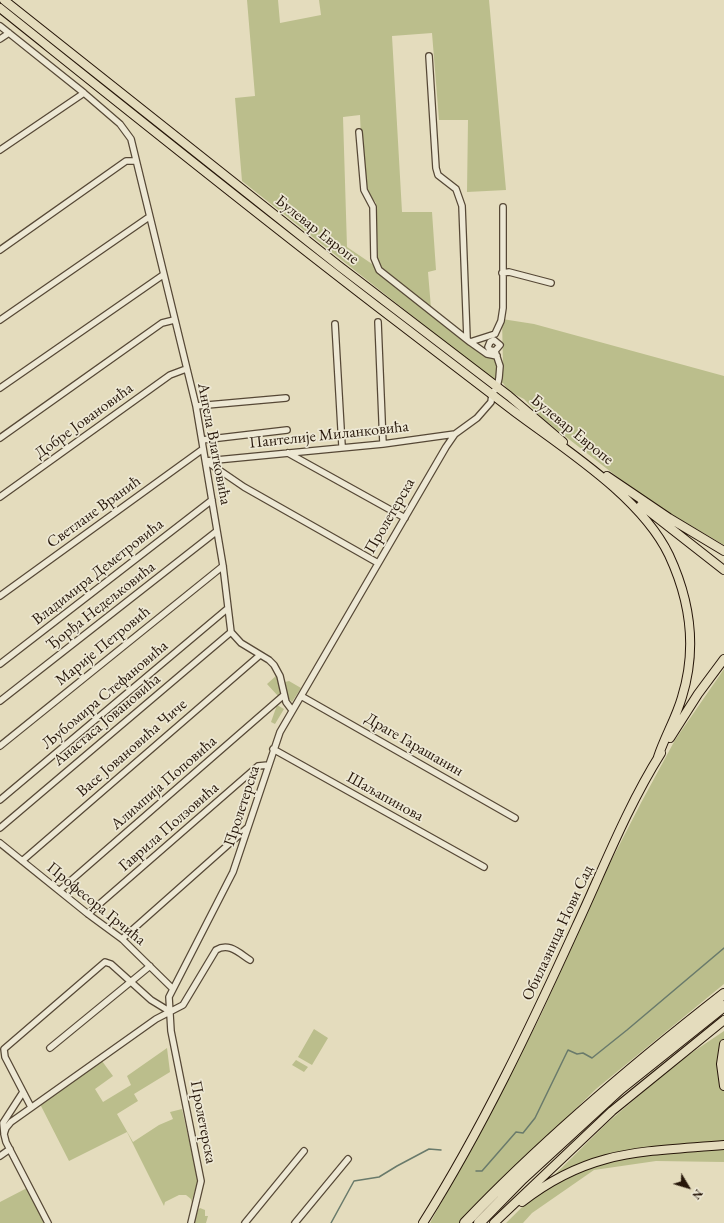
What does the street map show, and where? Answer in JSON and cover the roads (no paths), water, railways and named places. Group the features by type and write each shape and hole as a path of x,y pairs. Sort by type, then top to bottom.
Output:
{"highway":[{"path":"465,1223 515,1172 583,1108 657,1046 724,994"},
{"path":"479,1223 522,1180 608,1100 724,1006"}],"main road":[{"name":"Булевар Европе","path":"4,0 612,483"},
{"name":"Булевар Европе","path":"0,8 331,271 494,390"},
{"path":"612,483 724,570"},
{"path":"612,483 682,527 724,551"},
{"path":"612,483 642,516 664,546 681,584 688,612 690,645 685,686 678,709 658,757"},
{"name":"Обилазница Нови Сад","path":"423,1223 476,1131 518,1051 623,825 658,757 698,694 724,659"},
{"path":"495,1222 612,1111 724,1020"},
{"path":"724,1044 721,1064 724,1086"},
{"path":"495,1222 538,1189 567,1172 588,1163 633,1153 724,1145"}],"street":[{"name":"Ангела Влатковића","path":"0,26 84,93 124,129 131,139 196,406 202,440 202,449 206,462 223,566 231,632"},
{"path":"0,39 9,33"},
{"path":"429,56 436,168 438,176 456,189 462,206 468,340"},
{"path":"0,150 84,93"},
{"path":"359,132 364,190 371,200 373,207 374,258 379,270 487,354 496,354"},
{"path":"0,250 126,161 136,161"},
{"path":"468,340 495,337 501,321 503,308 503,207"},
{"path":"0,320 149,217"},
{"path":"502,273 509,272 551,284"},
{"path":"0,388 164,275"},
{"path":"0,438 162,323 174,320"},
{"path":"378,322 383,444"},
{"path":"335,324 342,446"},
{"name":"Пролетерска","path":"191,1223 201,1181 171,1031 169,997 172,988 233,872 273,749 292,710 455,434 486,410 491,402 500,372 496,354 500,345 495,337"},
{"name":"Добре Јовановића","path":"0,497 170,375 186,369"},
{"path":"196,406 286,398"},
{"path":"202,440 288,430"},
{"name":"Пантелије Миланковића","path":"206,462 342,446 383,444 455,434"},
{"name":"Светлане Вранић","path":"0,596 202,449"},
{"path":"288,453 405,518"},
{"path":"206,462 244,487 378,563"},
{"name":"Владимира Деметровића","path":"0,664 212,500"},
{"name":"Ђорђа Недељковића","path":"0,701 217,531"},
{"name":"Марије Петровић","path":"0,746 223,566"},
{"name":"Љубомира Стефановића","path":"0,800 228,609"},
{"path":"231,632 241,643 269,660 274,665 280,676 284,695 292,710"},
{"name":"Анастаса Јовановића","path":"0,828 231,632"},
{"name":"Васе Јовановића Чиче","path":"22,861 260,655"},
{"name":"Алимпија Поповића","path":"60,890 284,695"},
{"name":"Драге Гарашанин","path":"301,696 515,818"},
{"name":"Шаљапинова","path":"273,749 484,867"},
{"name":"Гаврила Ползовића","path":"88,914 258,766 268,765"},
{"path":"122,939 248,827"},
{"name":"Професора Грчића","path":"0,843 88,914 122,939 172,988"},
{"path":"4,1134 6,1128 11,1122 169,1011 183,1005 216,950 222,947 229,947 250,960"},
{"path":"31,1108 4,1052 6,1046 104,962 111,964 155,1003 169,1011"},
{"path":"50,1048 150,966"},
{"path":"23,1092 3,1123 4,1134 10,1149 48,1223"},
{"path":"0,1156 10,1149"},
{"path":"246,1223 304,1151"},
{"path":"295,1223 348,1159"}],"waterway":[{"path":"476,1171 482,1171 516,1132 523,1133 535,1118 568,1050 577,1054 583,1053 592,1058 724,948"},
{"path":"331,1223 354,1181 379,1177 429,1149 441,1150"}]}
